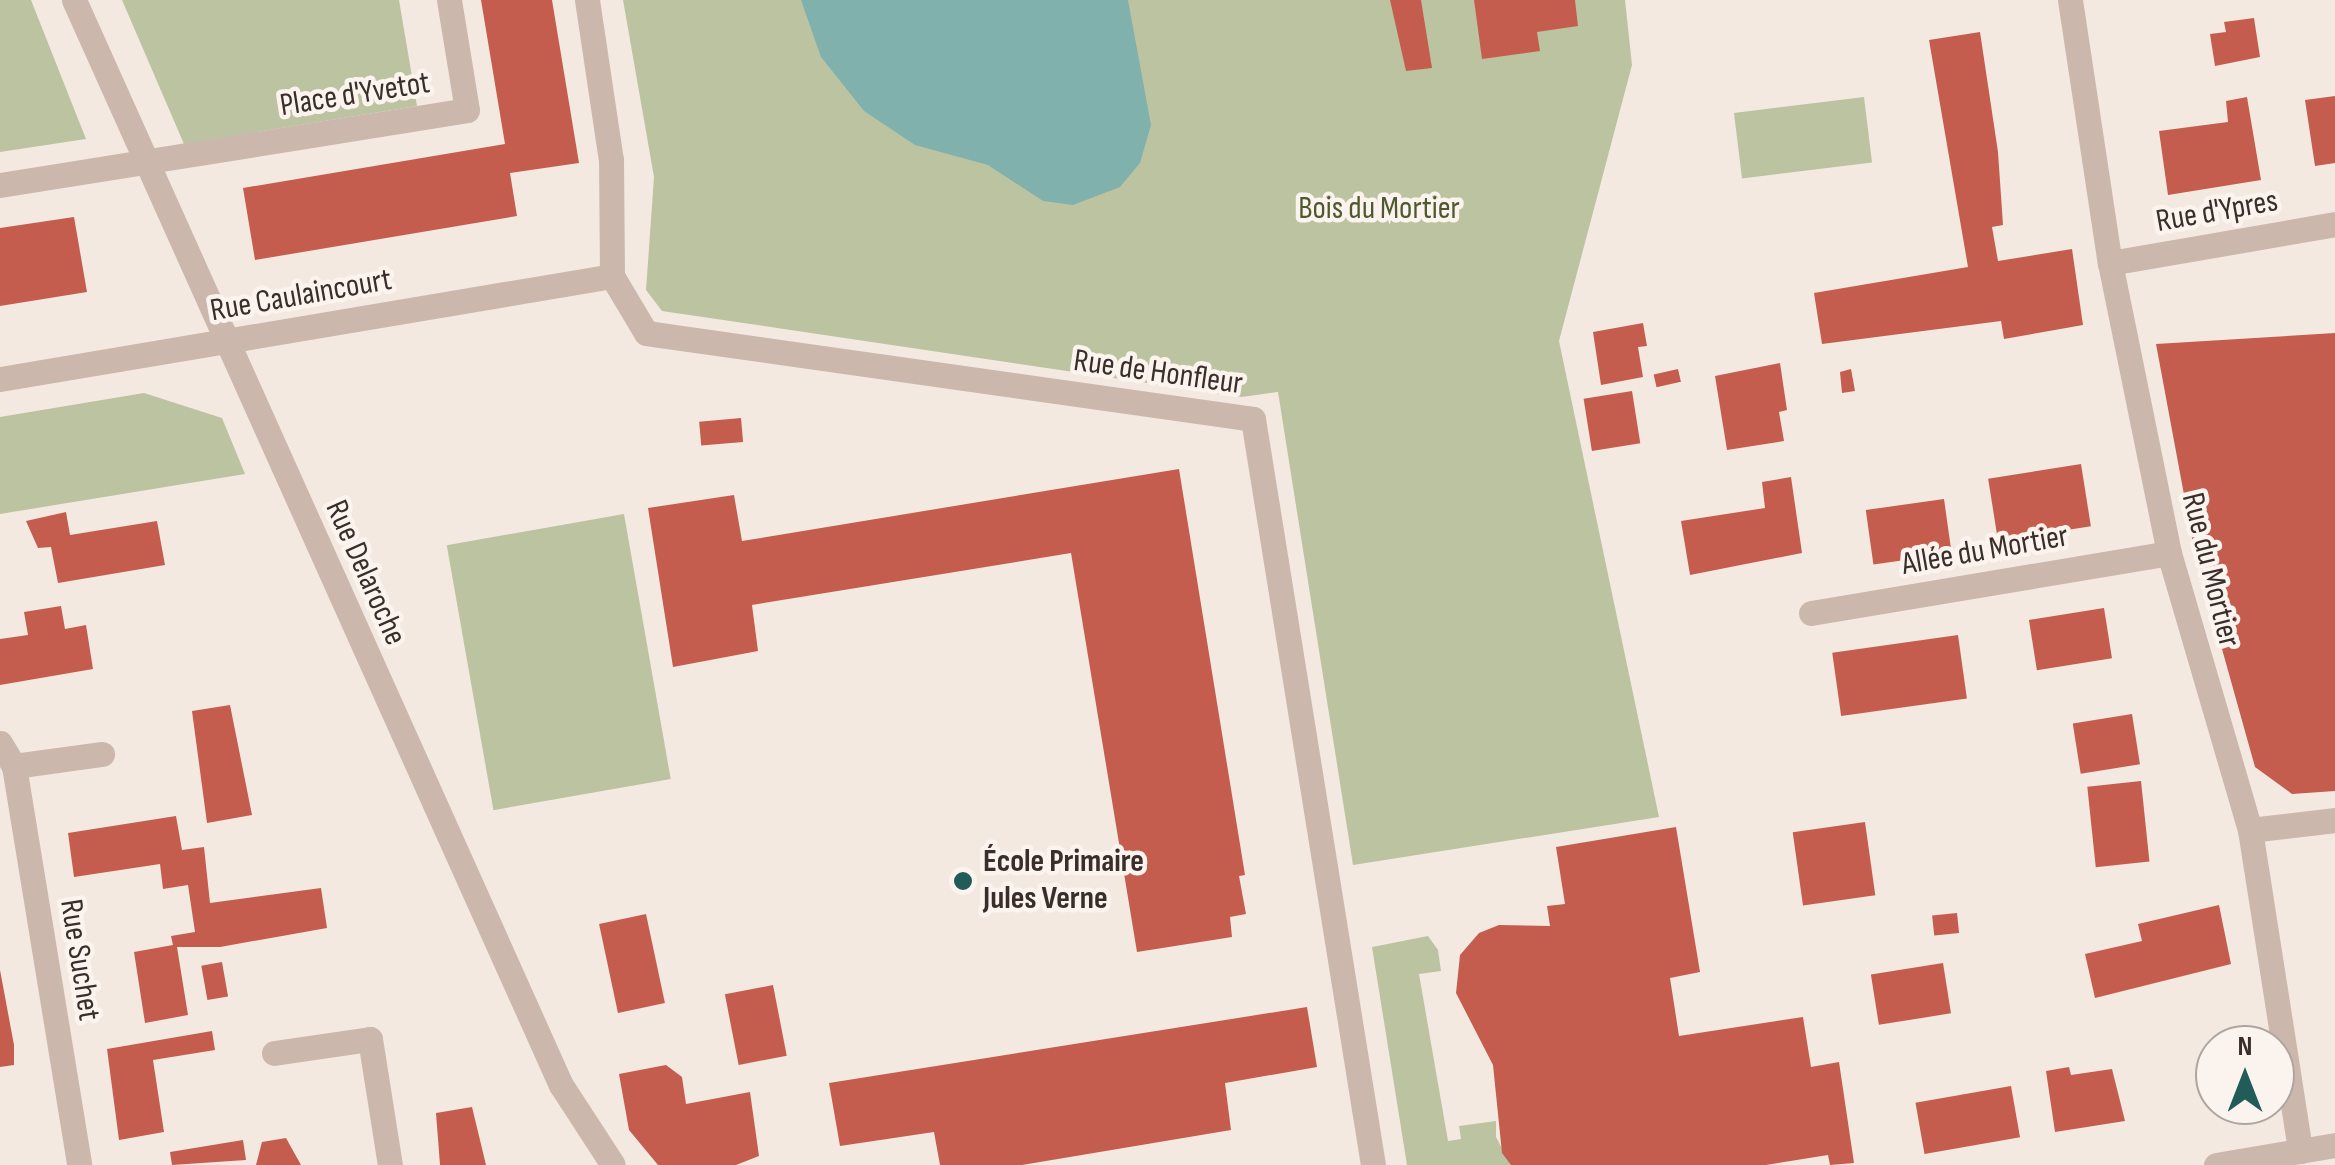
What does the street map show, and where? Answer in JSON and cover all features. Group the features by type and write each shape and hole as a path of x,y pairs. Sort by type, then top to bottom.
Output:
{"street":[{"name":"Rue Delaroche","path":"74,0 561,1086 613,1165"},
{"name":"Place d'Yvetot","path":"144,162 467,110 449,0"},
{"path":"588,0 611,160 612,276"},
{"name":"Rue du Mortier","path":"2070,0 2110,263 2169,553 2250,830 2300,1151"},
{"path":"0,185 144,162"},
{"name":"Rue d'Ypres","path":"2110,263 2335,224"},
{"name":"Rue Caulaincourt","path":"0,379 612,276"},
{"name":"Rue de Honfleur","path":"612,276 646,333 1253,419 1372,1165"},
{"name":"Allée du Mortier","path":"1811,614 2169,553"},
{"path":"0,743 14,766 102,754"},
{"name":"Rue Suchet","path":"14,766 79,1165"},
{"path":"2250,830 2335,820"},
{"path":"274,1053 370,1039 390,1165"},
{"path":"2216,1165 2335,1146"}],"green space":[{"path":"0,0 31,0 86,139 0,152"},
{"path":"122,0 399,0 417,106 184,144"},
{"name":"Bois du Mortier","path":"623,0 1625,0 1632,65 1559,341 1659,817 1353,865 1278,392 1242,397 662,311 646,290 654,177"},
{"path":"1864,97 1872,163 1742,178 1734,113"},
{"path":"144,393 222,418 245,474 0,514 0,417"},
{"path":"624,514 671,779 493,810 447,545"},
{"path":"1428,936 1438,950 1441,971 1419,974 1448,1141 1461,1139 1459,1126 1496,1121 1496,1137 1511,1165 1407,1165 1372,947"}],"water":[{"path":"801,0 1128,0 1151,125 1140,163 1120,187 1073,205 1043,201 988,165 915,145 864,111 821,57"}],"building":[{"path":"481,0 552,0 579,163 510,173 517,216 255,260 243,188 505,144"},
{"path":"1390,0 1421,0 1432,68 1406,71"},
{"path":"1474,0 1575,0 1578,26 1537,32 1540,51 1482,59"},
{"path":"2254,18 2260,57 2215,66 2210,34 2226,32 2224,22"},
{"path":"1980,32 1998,152 2003,225 1992,227 1998,261 2072,249 2083,325 2004,339 2001,321 1822,344 1814,293 1968,267 1929,40"},
{"path":"2335,96 2335,163 2315,166 2305,100"},
{"path":"2247,97 2261,180 2168,195 2159,131 2228,122 2226,101"},
{"path":"74,217 87,292 0,306 0,228"},
{"path":"1643,323 1647,346 1638,347 1643,377 1601,385 1593,332"},
{"path":"2335,333 2335,791 2292,794 2255,767 2222,649 2231,646 2226,630 2217,633 2193,543 2156,344"},
{"path":"1780,363 1787,410 1779,412 1784,441 1727,450 1715,376"},
{"path":"1678,369 1681,382 1657,387 1654,375"},
{"path":"1851,369 1855,391 1842,393 1840,372"},
{"path":"1632,391 1640,443 1592,451 1584,399"},
{"path":"741,418 743,442 701,446 699,422"},
{"path":"2081,464 2091,526 1998,541 1988,479"},
{"path":"1179,469 1245,875 1239,876 1246,914 1230,917 1232,937 1137,952 1071,553 752,605 758,651 673,667 648,508 734,495 742,541"},
{"path":"1791,477 1802,553 1690,575 1681,521 1765,508 1762,482"},
{"path":"1944,499 1952,553 1873,564 1866,510"},
{"path":"66,512 70,535 157,521 165,565 58,583 51,547 38,548 26,521"},
{"path":"61,606 65,629 86,625 93,669 0,685 0,639 28,635 24,612"},
{"path":"2104,608 2112,658 2037,670 2029,620"},
{"path":"1958,635 1967,698 1841,716 1832,653"},
{"path":"230,705 252,815 207,823 192,711"},
{"path":"2132,714 2140,764 2081,774 2073,723"},
{"path":"2141,781 2149,862 2096,867 2087,787"},
{"path":"176,816 182,850 204,847 210,903 321,888 327,928 220,947 177,947 188,1015 145,1023 134,952 173,945 171,936 195,932 188,885 163,889 160,864 74,877 68,833"},
{"path":"1865,822 1875,895 1803,905 1793,832"},
{"path":"1676,827 1700,972 1670,978 1679,1036 1803,1017 1811,1067 1839,1062 1854,1163 1830,1165 1828,1155 1766,1165 1511,1165 1502,1153 1493,1065 1456,993 1460,955 1479,933 1499,925 1550,926 1547,906 1565,904 1556,847"},
{"path":"2219,905 2231,964 2095,998 2085,954 2142,941 2138,924"},
{"path":"1957,913 1959,933 1934,936 1932,916"},
{"path":"646,914 665,1003 618,1013 599,924"},
{"path":"222,962 228,996 207,1000 201,966"},
{"path":"1943,963 1951,1013 1879,1025 1871,974"},
{"path":"0,970 14,1065 0,1067"},
{"path":"773,985 787,1056 739,1065 725,994"},
{"path":"1307,1007 1317,1067 1225,1083 1231,1130 1022,1165 940,1165 934,1132 840,1146 829,1083"},
{"path":"212,1031 215,1050 153,1060 164,1132 119,1140 107,1049"},
{"path":"666,1065 682,1077 686,1104 750,1092 759,1156 736,1165 658,1165 629,1130 619,1074"},
{"path":"2069,1067 2071,1075 2112,1069 2125,1121 2055,1132 2046,1071"},
{"path":"2011,1086 2020,1137 1925,1154 1915,1103"},
{"path":"472,1107 486,1165 440,1165 436,1113"},
{"path":"286,1138 301,1165 256,1165 262,1142"},
{"path":"243,1140 246,1160 172,1165 170,1152"}],"place":[{"name":"École Primaire Jules Verne","path":"963,881"}]}
